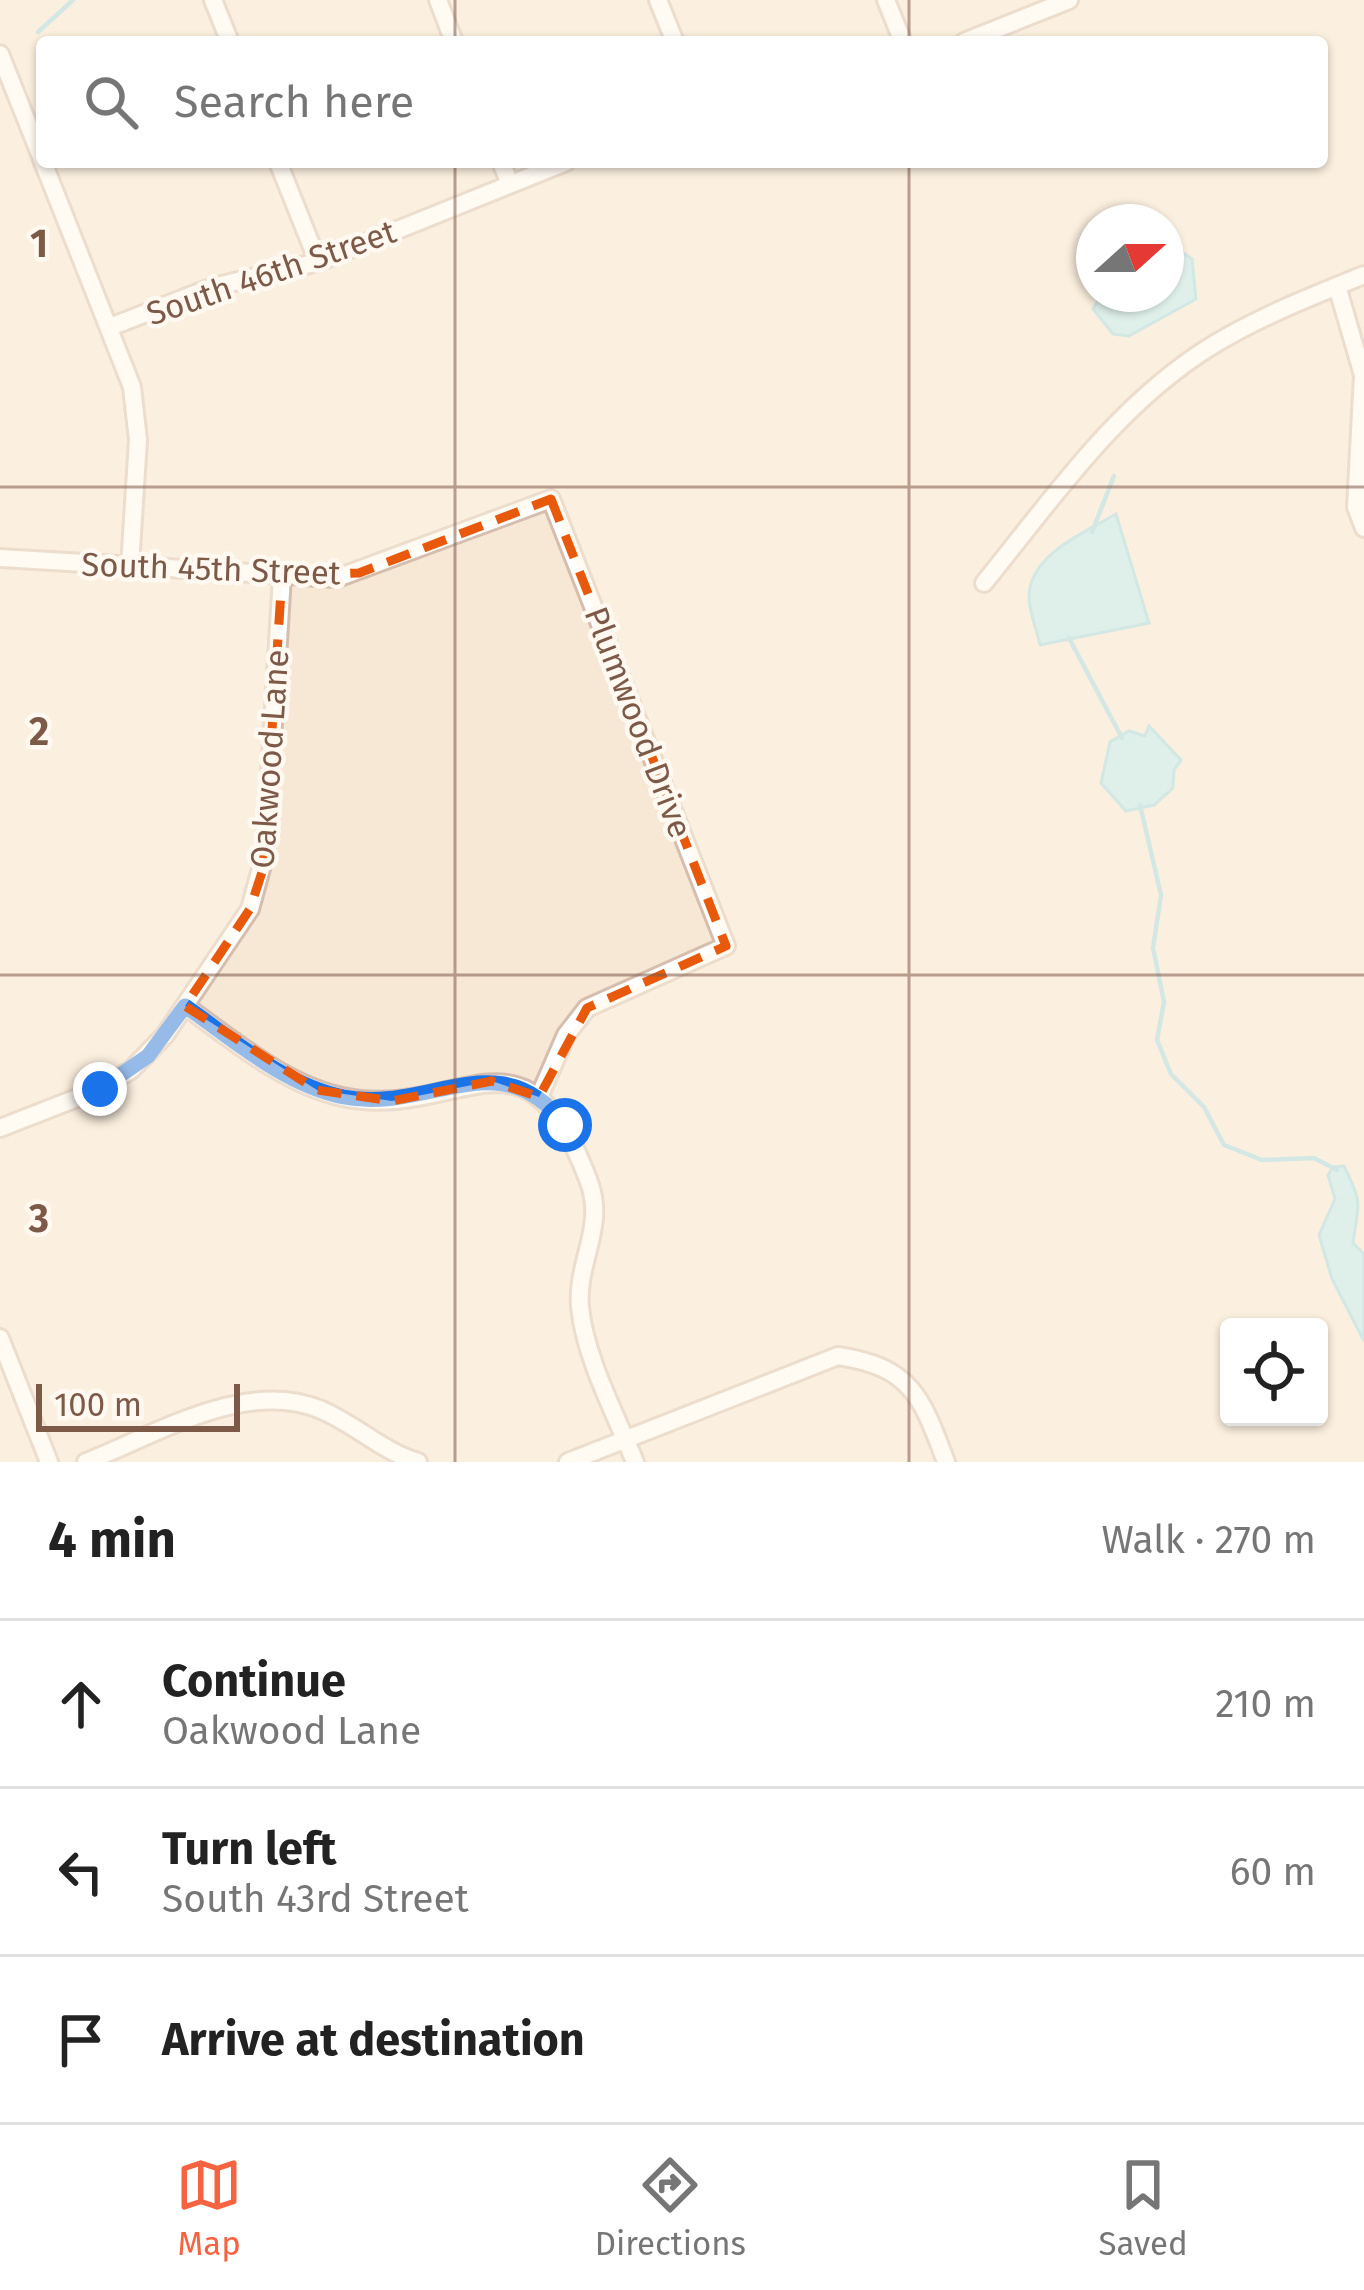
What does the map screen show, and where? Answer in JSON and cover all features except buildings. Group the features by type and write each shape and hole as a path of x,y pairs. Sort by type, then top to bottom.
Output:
{"street":[{"path":"213,0 228,36"},
{"path":"438,0 452,36"},
{"path":"658,0 673,36"},
{"path":"886,0 901,36"},
{"path":"979,36 1070,0"},
{"path":"0,54 36,143"},
{"path":"46,168 110,327 138,417 130,566"},
{"path":"280,168 318,262"},
{"path":"503,168 510,184"},
{"name":"South 46th Street","path":"110,327 213,287 318,262 551,168"},
{"path":"984,584 1121,418 1163,381 1258,320 1364,275"},
{"path":"1337,286 1363,375 1356,507 1364,528"},
{"name":"South 45th Street","path":"0,558 282,576 359,573 551,499"},
{"name":"Plumwood Drive","path":"538,1097 566,1035 587,1008 726,946 551,499"},
{"name":"Oakwood Lane","path":"0,1128 113,1082 148,1056 250,909 263,869 282,576"},
{"path":"185,1006 294,1080 343,1097 392,1100 492,1081 538,1097 565,1125 592,1190 596,1224 582,1276 580,1311 635,1462"},
{"path":"0,1338 49,1462"},
{"path":"568,1462 838,1356 883,1366 917,1393 946,1462"},
{"path":"86,1462 235,1404 287,1399 321,1409 418,1462"}],"highlighted area":[{"path":"551,499 726,946 587,1008 539,1097 492,1081 392,1101 317,1090 185,1006 250,909 263,869 282,576 359,573"}],"shaded area":[{"path":"0,0 1364,0 1364,1462 0,1462"}],"water":[{"path":"1184,253 1192,259 1196,299 1184,306"},
{"path":"1095,312 1172,312 1129,336 1113,334"},
{"path":"1116,514 1149,623 1040,645 1029,597 1038,569 1061,546"},
{"path":"1149,726 1181,760 1174,770 1173,788 1154,805 1126,811 1101,783 1110,742 1129,731 1145,736"},
{"path":"1344,1166 1358,1205 1353,1243 1364,1254 1364,1341 1332,1279 1319,1235 1335,1199 1328,1175 1333,1167"}],"waterway":[{"path":"38,32 73,0"},
{"path":"1092,532 1114,476"},
{"path":"1069,638 1122,738"},
{"path":"1140,805 1161,895 1153,948 1164,1002 1157,1040 1171,1074 1204,1107 1224,1145 1262,1160 1314,1158 1337,1170"}],"route":[{"path":"100,1089 148,1056 185,1006 273,1067 317,1090 392,1100 492,1081 538,1097 565,1125"}]}
